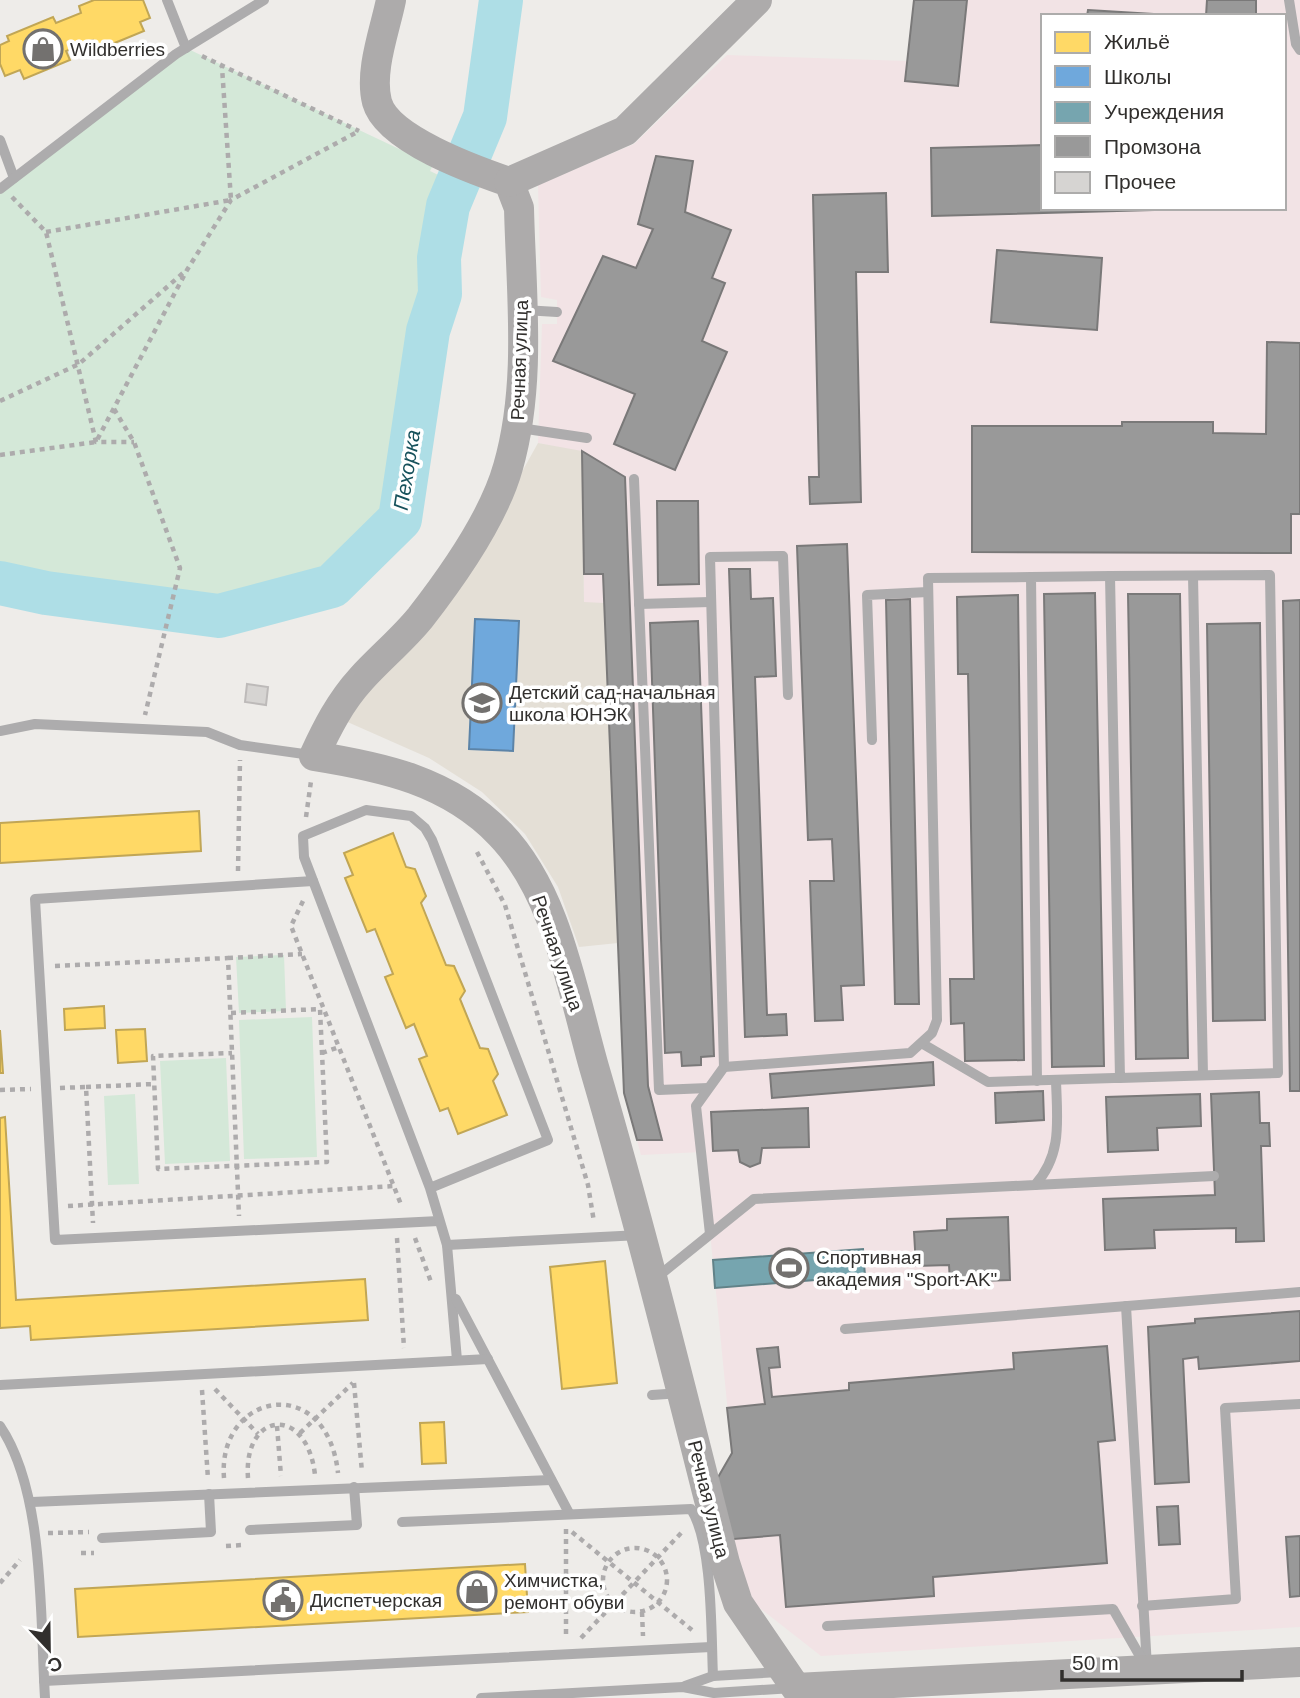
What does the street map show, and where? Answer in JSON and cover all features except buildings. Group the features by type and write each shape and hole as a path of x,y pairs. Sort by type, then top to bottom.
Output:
{"street":[{"path":"391,0 380,53 377,101 384,117 401,133 498,178 625,131 757,0"},
{"name":"Речная улица","path":"498,178 519,208 521,394 508,469 448,587 360,680 331,718 314,755 371,765 415,778 449,794 477,812 501,835 517,856 545,907 557,938 643,1235 724,1563 738,1603 791,1680"},
{"path":"791,1680 848,1692 1147,1670 1300,1662"}],"lane":[{"path":"167,0 186,48"},
{"path":"1,188 186,48 264,0"},
{"path":"1289,0 1296,44 1300,50"},
{"path":"0,140 14,178"},
{"path":"521,310 557,313"},
{"path":"517,428 587,438"},
{"path":"634,479 659,1090 708,1088"},
{"path":"710,1234 696,1106 724,1067 710,557 783,556 788,695"},
{"path":"724,1067 910,1053 923,1044 937,1020 928,578 1270,575 1278,1073 988,1082 923,1044"},
{"path":"1110,576 1120,1078"},
{"path":"1194,576 1203,1075"},
{"path":"1031,577 1037,1081"},
{"path":"872,740 867,595 928,592"},
{"path":"639,604 710,602"},
{"path":"0,731 35,724 207,732 240,746 314,755"},
{"path":"430,1188 548,1140 425,828 411,816 366,810 303,836 304,857 430,1188 447,1245 454,1294 457,1360"},
{"path":"313,881 35,899 55,1240 439,1221"},
{"path":"1035,1185 1048,1170 1057,1147 1056,1080"},
{"path":"654,1279 754,1199 1214,1176"},
{"path":"447,1245 643,1235"},
{"path":"845,1329 1300,1292"},
{"path":"454,1294 567,1514"},
{"path":"1126,1306 1147,1670"},
{"path":"0,1385 488,1359"},
{"path":"652,1395 682,1393"},
{"path":"1142,1606 1236,1599 1224,1408 1300,1404"},
{"path":"0,1426 15,1452 32,1503 45,1698"},
{"path":"32,1503 551,1480"},
{"path":"250,1530 357,1525 359,1487"},
{"path":"97,1535 211,1532 209,1494"},
{"path":"401,1522 691,1509 696,1517 705,1550 713,1676"},
{"path":"827,1626 1113,1609 1147,1670"},
{"path":"44,1681 711,1647"},
{"path":"481,1698 683,1687 713,1676 791,1680"},
{"path":"683,1687 715,1696 791,1680"}],"path":[{"path":"46,232 231,200 359,131 186,48"},
{"path":"96,442 187,270 231,200 222,66"},
{"path":"1,188 46,232 96,442"},
{"path":"0,401 79,365 187,270"},
{"path":"114,408 134,442 180,568 142,729"},
{"path":"0,455 96,442 134,442"},
{"path":"238,886 240,746"},
{"path":"303,836 314,755"},
{"path":"474,848 488,869 505,905 522,955 588,1185 597,1237"},
{"path":"313,881 291,926 416,1242"},
{"path":"38,967 302,954"},
{"path":"228,958 233,1155 240,1231"},
{"path":"231,1013 322,1009"},
{"path":"232,1053 153,1056 158,1169 327,1162 322,1009"},
{"path":"322,1053 339,1047"},
{"path":"0,1090 154,1084"},
{"path":"86,1087 94,1239"},
{"path":"53,1207 394,1186"},
{"path":"396,1223 405,1363"},
{"path":"300,1433 354,1382 361,1365"},
{"path":"201,1375 258,1434"},
{"path":"201,1375 209,1494"},
{"path":"354,1382 359,1487"},
{"path":"226,1493 223,1464 230,1438 243,1419 262,1408 282,1405 301,1409 316,1417 335,1449 340,1488"},
{"path":"277,1426 283,1491"},
{"path":"249,1492 248,1453 258,1434 277,1426 288,1426 300,1433 311,1449 315,1478"},
{"path":"566,1654 567,1514"},
{"path":"566,1654 696,1517"},
{"path":"566,1529 581,1537 711,1647"},
{"path":"68,1533 97,1535"},
{"path":"0,1583 35,1544"},
{"path":"634,1548 647,1550 657,1557 667,1579 659,1602 642,1612 628,1612 613,1604 603,1583 604,1572 610,1561 621,1551 634,1548"}],"shaded area":[{"path":"914,0 1300,0 1300,1627 821,1656 756,1605 722,1540 717,1479 732,1453 702,1152 641,1155 624,1093 604,603 584,603 582,452 538,443 542,324 557,324 557,300 541,297 538,185 634,144 727,55 907,61"},
{"name":"Детский сад-начальная школа ЮНЭК","path":"538,443 582,451 584,602 604,603 618,943 579,947 558,887 525,834 482,792 429,758 343,720 466,572"}],"green space":[{"path":"186,48 433,165 430,171 457,184 448,206 439,258 440,294 428,331 400,519 332,586 219,616 46,593 0,583 0,189"},
{"path":"284,955 286,1011 239,1013 236,957"},
{"path":"312,1017 317,1157 244,1159 239,1020"},
{"path":"226,1058 230,1161 165,1164 160,1061"},
{"path":"135,1094 139,1184 108,1185 104,1096"}],"waterway":[{"name":"Пехорка","path":"0,583 46,593 219,616 332,586 400,519 428,331 440,294 439,258 448,206 485,117 501,0"}],"place":[{"name":"Wildberries","path":"43,49"},
{"name":"Детский сад-начальная школа ЮНЭК","path":"482,703"},
{"name":"Спортивная академия \"Sport-AK\"","path":"789,1268"},
{"name":"Химчистка, ремонт обуви","path":"477,1591"},
{"name":"Диспетчерская","path":"283,1600"}]}
